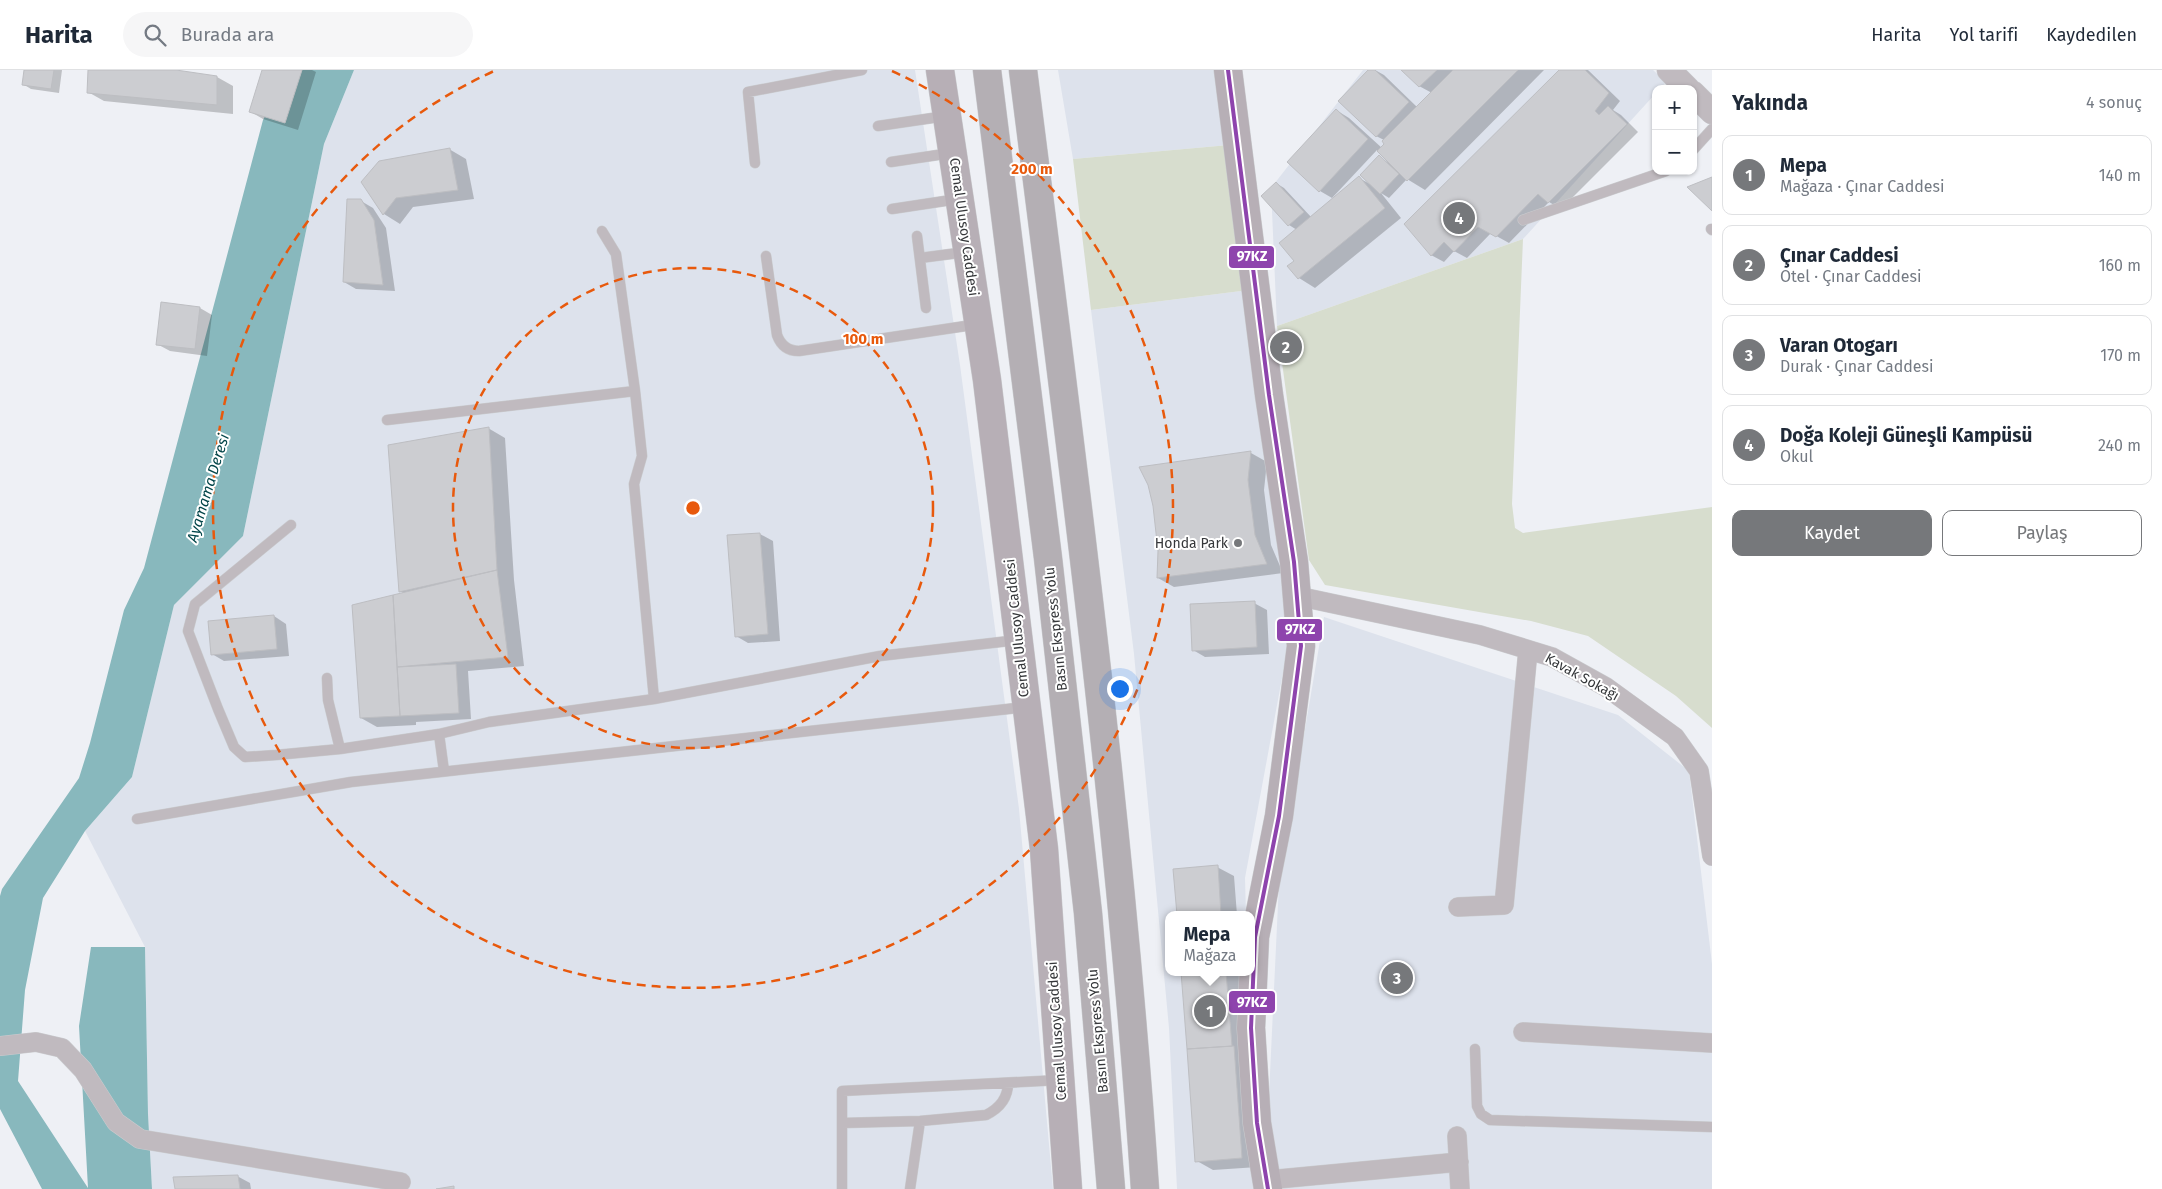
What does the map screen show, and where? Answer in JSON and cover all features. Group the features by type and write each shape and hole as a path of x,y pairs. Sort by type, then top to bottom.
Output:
{"highway":[{"path":"979,70 991,102"},
{"name":"Basın Ekspress Yolu","path":"987,70 1048,558 1087,903 1111,1189"},
{"path":"1022,70 1094,640 1126,950 1145,1189"},
{"path":"1035,170 1041,136 1036,70"}],"main road":[{"name":"Cemal Ulusoy Caddesi","path":"940,70 979,324 1044,849 1068,1189"},
{"path":"1228,70 1269,395 1294,562 1301,646 1279,816 1255,937"},
{"path":"1253,976 1251,1028 1258,1123 1268,1184"}],"street":[{"path":"1669,70 1684,85"},
{"path":"1697,98 1712,112"},
{"name":"Kavak Sokağı","path":"1297,596 1480,635 1552,657 1606,687 1675,737 1699,771 1712,856"},
{"path":"1458,907 1504,905 1528,650"},
{"path":"1523,1032 1712,1043"},
{"path":"0,1046 36,1042 62,1048 83,1070 116,1122 140,1139 402,1182"},
{"path":"1457,1136 1460,1189"},
{"path":"1268,1184 1459,1162"}],"lane":[{"path":"755,164 748,92 862,70"},
{"path":"878,126 948,116"},
{"path":"1697,146 1712,129"},
{"path":"891,162 954,152"},
{"path":"1523,220 1654,175"},
{"path":"892,209 961,199"},
{"path":"602,231 616,254 635,391 642,456 634,484 654,699"},
{"path":"917,236 926,308"},
{"path":"920,258 968,252"},
{"path":"766,256 777,335 782,345 787,349 799,351 979,324"},
{"path":"387,420 635,391"},
{"path":"291,525 195,604 188,631 234,747 245,756 276,756 439,734 489,722 654,699 880,656 1019,640"},
{"path":"327,678 328,700 340,748"},
{"path":"137,819 351,782 1026,707"},
{"path":"439,734 444,771"},
{"path":"1474,1049 1477,1106 1481,1114 1490,1120 1712,1127"},
{"path":"842,1189 842,1091 1061,1080"},
{"path":"842,1123 920,1121 986,1115 994,1112 1004,1101 1008,1082"},
{"path":"910,1189 920,1121"}],"shaded area":[{"path":"354,70 915,70 960,365 1019,809 1053,1189 152,1189 148,1114 145,947 85,831 132,777 174,605 243,536 324,144"},
{"path":"1058,70 1220,70 1229,145 1073,159"},
{"path":"1363,70 1653,70 1666,82 1663,85 1652,85 1652,97 1523,239 1277,326 1271,188"},
{"path":"1249,290 1292,624 1245,878 1246,911 1165,911 1165,976 1247,976 1262,1189 1177,1189 1169,1028 1134,654 1091,310"},
{"path":"1324,617 1618,715 1689,771 1712,964 1712,1189 1283,1189 1268,1116 1279,883"}],"green space":[{"path":"1229,145 1249,290 1091,310 1073,159"},
{"path":"1523,239 1512,504 1515,528 1523,533 1712,507 1712,728 1676,696 1588,636 1531,621 1325,585 1309,560 1277,326"}],"water":[{"name":"Ayamama Deresi","path":"290,70 354,70 324,144 243,536 174,605 132,777 85,831 43,898 25,990 18,1081 88,1188 79,1026 91,947 145,947 148,1114 152,1189 42,1189 0,1109 0,896 2,889 79,778 90,743 124,610 144,568 263,120"}],"building":[{"path":"24,70 54,70 51,89 22,85"},
{"path":"88,70 176,70 217,76 217,105 87,93"},
{"path":"262,70 302,70 285,123 249,112"},
{"path":"1368,70 1375,70 1409,102 1376,137 1338,101"},
{"path":"1401,70 1437,70 1419,87"},
{"path":"1453,70 1518,70 1407,181 1377,151 1384,144 1382,141"},
{"path":"1559,70 1585,70 1609,93 1595,111 1599,115 1608,106 1627,124 1548,203 1538,194 1496,237 1478,227 1454,252 1444,242 1431,256 1404,224"},
{"path":"1336,109 1368,139 1319,192 1287,162"},
{"path":"450,148 458,190 396,198 383,215 361,182 379,161"},
{"path":"1379,155 1399,174 1380,194 1360,175"},
{"path":"1359,176 1385,208 1298,279 1287,266 1294,261 1279,243"},
{"path":"1712,177 1712,211 1687,187"},
{"path":"1276,182 1304,212 1288,226 1261,196"},
{"path":"347,199 361,199 374,220 383,285 343,282"},
{"path":"161,302 200,307 195,349 156,345"},
{"path":"489,427 497,570 399,592 388,445"},
{"path":"1251,451 1248,480 1255,535 1267,564 1157,578 1158,551 1153,506 1148,485 1139,467"},
{"path":"760,533 768,634 735,637 727,535"},
{"path":"497,570 508,657 397,667 393,595"},
{"path":"393,595 400,716 360,718 352,605"},
{"path":"1255,601 1257,647 1192,651 1190,604"},
{"path":"274,615 277,649 211,655 208,621"},
{"path":"456,664 459,713 400,716 397,667"},
{"path":"1218,865 1221,911 1177,911 1173,869"},
{"path":"1181,976 1226,976 1232,1046 1187,1049"},
{"path":"1234,1046 1242,1158 1195,1162 1187,1049"},
{"path":"238,1175 240,1189 175,1189 173,1177"},
{"path":"454,1186 454,1189 436,1189"}],"transit line":[{"name":"97KZ","path":"1228,70 1269,395 1294,562 1301,646 1279,816 1255,937"},
{"name":"97KZ","path":"1253,976 1251,1028 1257,1123 1268,1189"}],"place":[{"name":"Doğa Koleji Güneşli Kampüsü","path":"1459,218"},
{"name":"Çınar Caddesi","path":"1286,347"},
{"name":"Honda Park","path":"1238,543"},
{"name":"Varan Otogarı","path":"1397,978"},
{"name":"Mepa","path":"1210,1011"}]}
